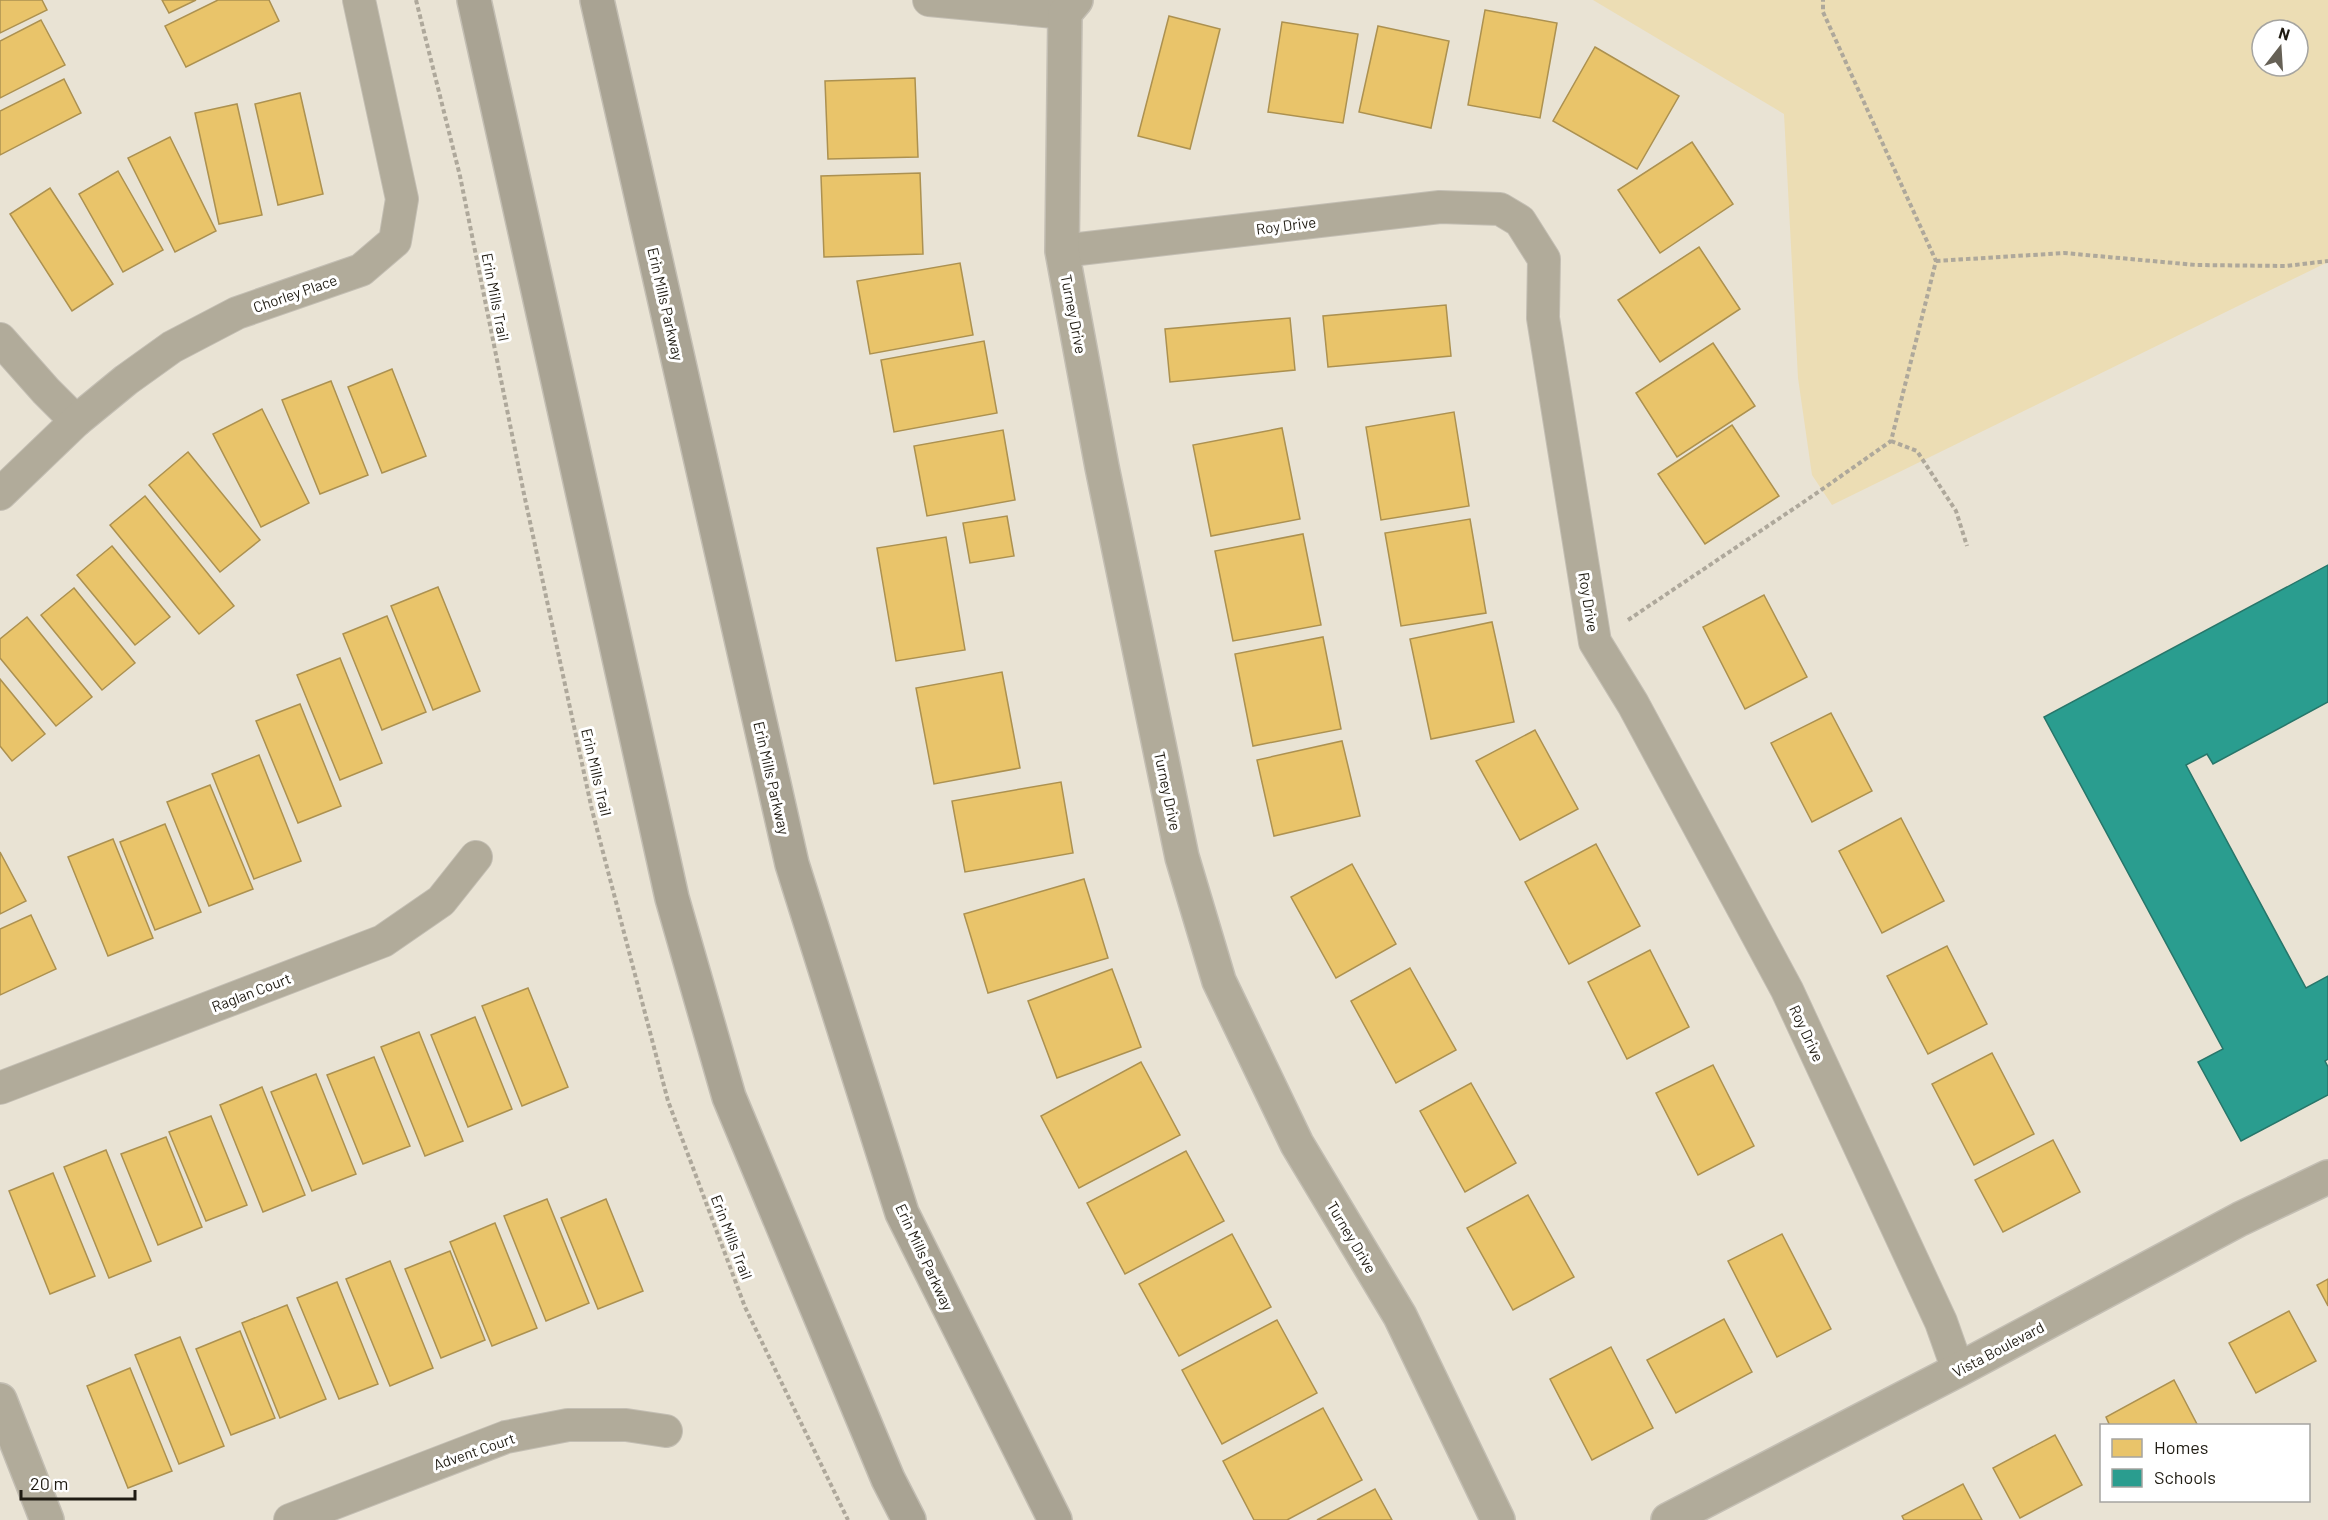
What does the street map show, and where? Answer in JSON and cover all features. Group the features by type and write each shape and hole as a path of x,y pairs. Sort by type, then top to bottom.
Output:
{"main road":[{"path":"474,0 672,898 729,1097 888,1479 909,1520"},
{"name":"Erin Mills Parkway","path":"597,0 792,864 902,1213 1055,1520"}],"street":[{"name":"Chorley Place","path":"0,494 76,421 126,380 172,347 237,314 361,270 395,241 402,199 359,0"},
{"path":"928,0 1071,7"},
{"name":"Turney Drive","path":"1071,7 1062,251 1102,467 1182,857 1219,981 1297,1144 1400,1316 1498,1520"},
{"name":"Roy Drive","path":"1062,251 1440,207 1500,209 1521,221 1544,259 1543,318 1595,642 1633,704 1787,990 1941,1322 1958,1370"},
{"path":"0,339 76,421"},
{"name":"Raglan Court","path":"0,1088 383,941 441,901 476,857"},
{"name":"Vista Boulevard","path":"1668,1520 1958,1370 2240,1219 2328,1177"},
{"path":"0,1400 46,1520"},
{"name":"Advent Court","path":"290,1520 506,1437 568,1425 626,1425 666,1431"}],"path":[{"name":"Erin Mills Trail","path":"416,0 460,176 521,483 592,810 668,1101 745,1307 848,1520"},
{"path":"1595,642 1891,441 1936,261 1823,12 1823,0"},
{"path":"1936,261 2064,253 2196,265 2286,266 2328,261"},
{"path":"1891,441 1917,451 1956,511 1967,546"}],"shaded area":[{"path":"1593,0 2328,0 2328,262 1832,505 1812,475 1798,378 1784,114"}],"building: Homes":[{"path":"0,0 42,0 47,10 0,33"},
{"path":"162,0 196,0 169,13"},
{"path":"218,0 269,0 279,21 186,67 165,26"},
{"path":"1485,10 1557,23 1540,118 1468,105"},
{"path":"1169,16 1220,29 1190,149 1138,136"},
{"path":"41,20 65,65 0,98 0,41"},
{"path":"1282,22 1358,34 1343,123 1268,112"},
{"path":"1378,26 1449,41 1431,128 1359,112"},
{"path":"1595,47 1679,96 1637,169 1553,121"},
{"path":"915,78 918,157 828,159 825,81"},
{"path":"64,79 81,113 0,155 0,111"},
{"path":"300,93 323,194 278,205 255,104"},
{"path":"237,104 262,215 219,224 195,113"},
{"path":"170,137 216,231 175,252 128,158"},
{"path":"1692,142 1733,204 1660,253 1618,190"},
{"path":"118,171 163,250 123,272 79,194"},
{"path":"920,173 923,254 824,257 821,176"},
{"path":"50,188 113,284 72,311 10,214"},
{"path":"1699,247 1740,309 1660,362 1618,300"},
{"path":"960,263 973,335 870,354 857,281"},
{"path":"1446,305 1451,356 1328,367 1323,316"},
{"path":"1290,318 1295,370 1170,382 1165,329"},
{"path":"984,341 997,413 894,432 881,360"},
{"path":"1713,343 1755,406 1677,457 1636,393"},
{"path":"392,369 426,456 382,473 348,387"},
{"path":"331,381 368,475 320,494 282,400"},
{"path":"262,409 309,503 261,527 213,434"},
{"path":"1454,412 1469,506 1381,520 1366,427"},
{"path":"1732,425 1779,496 1705,544 1658,474"},
{"path":"1282,428 1300,519 1211,536 1193,445"},
{"path":"1003,430 1015,500 927,516 914,446"},
{"path":"188,452 260,540 220,572 149,485"},
{"path":"145,496 234,606 199,634 110,525"},
{"path":"1007,516 1014,556 970,563 963,523"},
{"path":"1470,519 1486,613 1401,626 1385,533"},
{"path":"1303,534 1321,625 1233,641 1215,551"},
{"path":"946,537 965,650 896,661 877,548"},
{"path":"112,546 170,617 135,645 77,575"},
{"path":"438,587 480,691 433,710 391,606"},
{"path":"74,588 135,663 102,690 41,615"},
{"path":"1764,595 1807,677 1745,709 1703,627"},
{"path":"387,616 426,712 382,730 343,634"},
{"path":"27,617 92,697 56,726 0,658 0,639"},
{"path":"1492,622 1514,722 1431,739 1410,639"},
{"path":"1323,637 1341,729 1253,746 1235,654"},
{"path":"340,658 382,763 340,780 297,675"},
{"path":"1002,672 1020,768 934,784 916,688"},
{"path":"0,679 45,734 12,761 0,746"},
{"path":"300,704 341,806 298,823 256,721"},
{"path":"1831,713 1872,791 1812,822 1771,743"},
{"path":"1535,730 1578,809 1520,840 1476,761"},
{"path":"1342,741 1360,816 1274,836 1257,760"},
{"path":"259,755 301,861 254,879 212,774"},
{"path":"1061,782 1073,853 965,872 952,801"},
{"path":"210,785 253,889 209,906 167,802"},
{"path":"1901,818 1944,901 1882,933 1839,851"},
{"path":"165,824 201,912 155,930 120,842"},
{"path":"113,839 153,938 108,956 68,857"},
{"path":"1596,844 1640,926 1569,964 1525,882"},
{"path":"0,852 26,901 0,914"},
{"path":"1352,864 1396,944 1336,978 1291,897"},
{"path":"1084,879 1108,958 988,993 964,914"},
{"path":"31,915 56,969 0,995 0,929"},
{"path":"1947,946 1987,1024 1928,1054 1887,976"},
{"path":"1650,950 1689,1027 1627,1059 1588,982"},
{"path":"1410,968 1456,1050 1396,1083 1351,1001"},
{"path":"1112,969 1141,1047 1057,1078 1028,1001"},
{"path":"528,988 568,1087 522,1106 482,1006"},
{"path":"475,1017 512,1109 468,1127 431,1035"},
{"path":"419,1032 463,1141 425,1156 381,1047"},
{"path":"1992,1053 2034,1134 1974,1165 1932,1084"},
{"path":"374,1057 410,1146 363,1164 327,1075"},
{"path":"1141,1062 1180,1135 1079,1188 1041,1116"},
{"path":"1713,1065 1754,1146 1698,1175 1656,1093"},
{"path":"316,1074 356,1174 312,1191 271,1092"},
{"path":"1471,1083 1516,1163 1465,1192 1420,1111"},
{"path":"262,1087 305,1195 263,1212 220,1105"},
{"path":"211,1116 247,1205 206,1221 169,1132"},
{"path":"166,1137 202,1227 158,1245 121,1154"},
{"path":"2053,1140 2080,1192 2003,1232 1975,1180"},
{"path":"106,1150 151,1261 109,1278 64,1167"},
{"path":"1186,1151 1224,1221 1125,1274 1087,1203"},
{"path":"53,1173 95,1276 50,1294 9,1191"},
{"path":"1528,1195 1574,1277 1513,1310 1467,1228"},
{"path":"547,1199 589,1303 546,1321 504,1216"},
{"path":"606,1199 643,1291 598,1309 561,1218"},
{"path":"495,1223 537,1328 492,1346 450,1242"},
{"path":"1232,1234 1271,1307 1179,1356 1139,1284"},
{"path":"1782,1234 1831,1329 1777,1357 1728,1261"},
{"path":"450,1251 485,1340 441,1358 405,1269"},
{"path":"390,1261 433,1368 390,1386 346,1279"},
{"path":"2328,1279 2328,1306 2317,1285"},
{"path":"337,1282 378,1384 339,1399 297,1298"},
{"path":"287,1305 326,1399 280,1418 242,1323"},
{"path":"2289,1311 2316,1361 2256,1393 2229,1343"},
{"path":"1724,1319 1752,1372 1676,1413 1647,1360"},
{"path":"1277,1320 1317,1393 1222,1444 1182,1370"},
{"path":"240,1331 275,1418 231,1435 196,1349"},
{"path":"180,1337 224,1446 179,1464 135,1355"},
{"path":"1611,1347 1653,1428 1592,1460 1550,1379"},
{"path":"130,1368 172,1471 128,1488 87,1386"},
{"path":"2174,1380 2197,1424 2109,1424 2106,1417"},
{"path":"1323,1408 1362,1480 1287,1520 1254,1520 1223,1461"},
{"path":"2055,1435 2082,1485 2020,1518 1993,1468"},
{"path":"1963,1484 1982,1520 1904,1520 1902,1516"},
{"path":"1375,1489 1392,1520 1317,1520"}],"building: Schools":[{"path":"2328,565 2328,702 2213,764 2207,754 2186,765 2306,988 2328,976 2328,1059 2325,1061 2328,1067 2328,1095 2241,1141 2198,1062 2223,1049 2044,717"}]}
